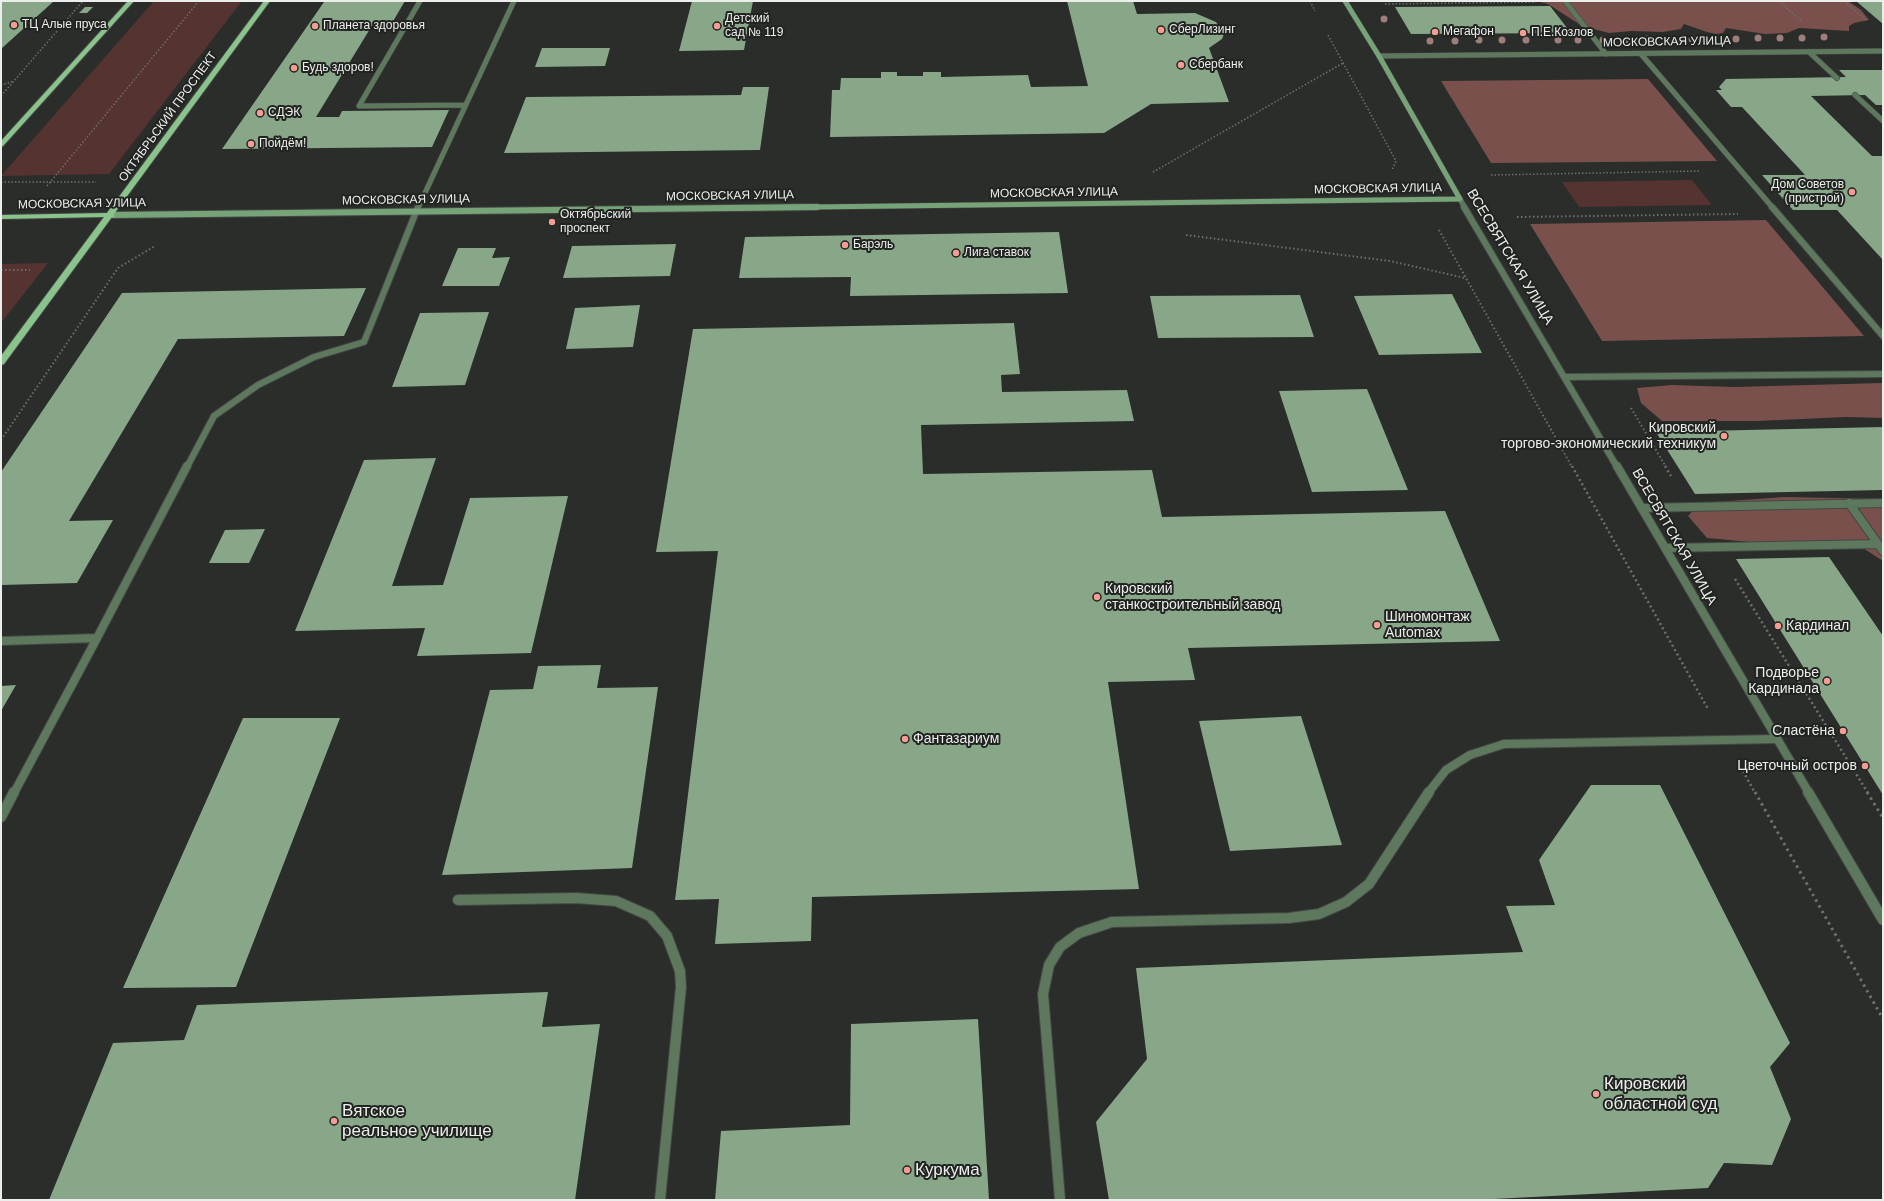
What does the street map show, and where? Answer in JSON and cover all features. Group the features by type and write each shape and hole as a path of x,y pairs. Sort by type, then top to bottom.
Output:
{"main road":[{"path":"1,145 131,1"},
{"name":"ОКТЯБРЬСКИЙ ПРОСПЕКТ","path":"1,362 111,215 267,1"},
{"name":"ВСЕСВЯТСКАЯ УЛИЦА","path":"1345,1 1379,56 1460,199"},
{"name":"МОСКОВСКАЯ УЛИЦА","path":"1,217 1460,199"}],"street":[{"path":"420,1 359,106 466,104"},
{"path":"1,817 214,416 258,385 314,358 364,342 416,211 514,1"},
{"path":"1564,1 1606,54"},
{"name":"МОСКОВСКАЯ УЛИЦА","path":"1379,56 1883,51"},
{"path":"1809,52 1837,78"},
{"path":"1641,54 1883,336"},
{"path":"1855,95 1883,121"},
{"name":"ВСЕСВЯТСКАЯ УЛИЦА","path":"1460,199 1566,377 1883,920"},
{"path":"1566,377 1883,374"},
{"path":"1849,503 1883,551"},
{"path":"1642,508 1883,503"},
{"path":"1666,548 1878,544"},
{"path":"1,641 96,638"},
{"path":"1060,1200 1043,994 1049,965 1060,947 1079,933 1112,922 1289,918 1319,914 1346,902 1369,884 1430,790 1446,770 1470,755 1504,744 1778,739"},
{"path":"458,900 576,898 616,901 650,916 667,936 680,971 681,987 660,1200"}],"path":[{"path":"1,96 83,1"},
{"path":"23,217 199,1"},
{"path":"1310,1 1317,15"},
{"path":"1779,1 1805,25"},
{"path":"1844,1 1871,24"},
{"path":"1385,4 1536,2"},
{"path":"1325,29 1396,161 1394,168 1390,171"},
{"path":"1151,173 1343,63"},
{"path":"1,85 14,81"},
{"path":"1491,175 1741,170"},
{"path":"1,182 98,182"},
{"path":"1517,217 1778,214"},
{"path":"1437,228 1883,1019"},
{"path":"1184,234 1390,261 1465,278"},
{"path":"1,440 118,268"},
{"path":"1,270 31,270"},
{"path":"1630,406 1690,507"},
{"path":"1715,547 1883,818"}],"shaded area":[{"path":"154,1 242,1 109,174 1,176"},
{"path":"1536,1 1848,1 1861,10 1869,20 1854,23 1849,26 1849,31 1799,28 1787,33 1765,34 1726,28 1723,33 1716,34 1684,24 1681,29 1663,32 1631,31 1609,33 1582,26 1548,4"},
{"path":"1648,79 1717,161 1491,163 1441,81"},
{"path":"1692,180 1712,205 1579,207 1562,182"},
{"path":"1766,220 1864,336 1602,341 1530,224"},
{"path":"48,263 1,323 1,264"},
{"path":"1883,383 1883,418 1846,417 1757,421 1662,421 1641,403 1637,388 1672,385 1734,387"},
{"path":"1785,497 1883,499 1883,561 1863,548 1830,543 1772,544 1707,538 1688,516 1700,503"}],"building":[{"name":"ТЦ Алые пруса","path":"1,1 54,1 1,49"},
{"path":"405,1 392,23 373,24 316,117 339,117 342,111 449,110 432,147 222,149 324,2"},
{"name":"Детский сад № 119","path":"692,1 753,1 744,50 679,51"},
{"path":"1067,1 1133,1 1137,14 1195,13 1216,22 1224,34 1222,39 1209,48 1229,102 1151,104 1104,133 830,137 832,90 840,90 841,78 881,78 881,72 897,72 897,76 923,76 923,72 941,72 941,77 1028,75 1031,87 1088,86"},
{"path":"1856,1 1883,1 1883,24"},
{"path":"1550,6 1571,33 1411,34 1395,7"},
{"path":"85,7 93,7 87,13 79,13"},
{"path":"542,48 610,48 605,66 535,67"},
{"name":"Дом Советов (пристрой)","path":"1839,70 1883,70 1883,105 1876,105 1865,95 1811,96 1872,156 1883,156 1883,260 1837,210 1793,210 1762,175 1805,175 1742,107 1731,107 1716,90 1722,90 1719,87 1726,79 1846,77"},
{"path":"743,87 769,87 760,150 504,153 526,97 741,95"},
{"path":"1059,232 1068,293 850,296 851,277 739,278 745,237"},
{"path":"676,244 670,276 563,278 572,246"},
{"path":"458,248 496,248 492,258 510,257 499,286 442,286"},
{"path":"366,288 344,336 178,339 69,521 113,520 77,583 1,585 1,472 122,293"},
{"path":"1452,294 1482,353 1379,355 1354,296"},
{"path":"1300,295 1314,337 1158,338 1150,296"},
{"path":"640,305 633,347 566,349 575,308"},
{"path":"489,312 465,385 392,387 420,313"},
{"name":"Кировский станкостроительный завод","path":"1014,323 1020,374 1001,375 1002,392 1127,390 1134,421 921,425 923,474 1152,470 1162,517 1445,511 1500,641 1188,648 1195,680 1108,682 1139,889 812,897 811,941 715,944 719,899 675,900 718,551 656,552 693,329"},
{"path":"1367,389 1408,490 1312,492 1279,391"},
{"path":"1883,427 1883,490 1695,494 1656,432"},
{"path":"436,458 392,586 443,585 470,498 568,496 531,653 417,656 425,628 295,631 364,460"},
{"path":"265,529 249,563 209,563 225,530"},
{"path":"1829,557 1883,636 1883,795 1736,559"},
{"path":"601,665 597,688 658,687 632,868 442,875 490,690 533,689 538,666"},
{"path":"16,685 1,711 1,686"},
{"path":"1301,716 1342,845 1230,851 1199,721"},
{"path":"243,718 340,718 236,987 123,988"},
{"path":"1591,785 1660,785 1790,1043 1770,1067 1791,1119 1772,1165 1724,1163 1708,1188 1474,1200 1109,1200 1096,1122 1147,1059 1136,968 1523,952 1506,906 1555,905 1539,860"},
{"name":"Вятское реальное училище","path":"548,992 542,1027 600,1024 575,1200 49,1200 113,1043 184,1040 197,1005"},
{"path":"978,1019 989,1200 715,1200 721,1131 850,1125 851,1024"}],"place":[{"name":"ТЦ Алые пруса","path":"14,25"},
{"name":"Планета здоровья","path":"315,26"},
{"name":"Детский сад № 119","path":"717,26"},
{"name":"СберЛизинг","path":"1161,30"},
{"name":"Мегафон","path":"1435,32"},
{"name":"П.Е.Козлов","path":"1523,33"},
{"name":"Сбербанк","path":"1181,65"},
{"name":"Будь здоров!","path":"294,68"},
{"name":"СДЭК","path":"260,113"},
{"name":"Пойдём!","path":"251,144"},
{"name":"Дом Советов (пристрой)","path":"1852,192"},
{"name":"Октябрьский проспект","path":"552,222"},
{"name":"Барэль","path":"845,245"},
{"name":"Лига ставок","path":"956,253"},
{"name":"Кировский торгово-экономический техникум","path":"1724,436"},
{"name":"Кировский станкостроительный завод","path":"1097,597"},
{"name":"Шиномонтаж Automax","path":"1377,625"},
{"name":"Кардинал","path":"1778,626"},
{"name":"Подворье Кардинала","path":"1827,681"},
{"name":"Сластёна","path":"1843,731"},
{"name":"Фантазариум","path":"905,739"},
{"name":"Цветочный остров","path":"1865,766"},
{"name":"Кировский областной суд","path":"1596,1094"},
{"name":"Вятское реальное училище","path":"334,1121"},
{"name":"Куркума","path":"907,1170"}]}
